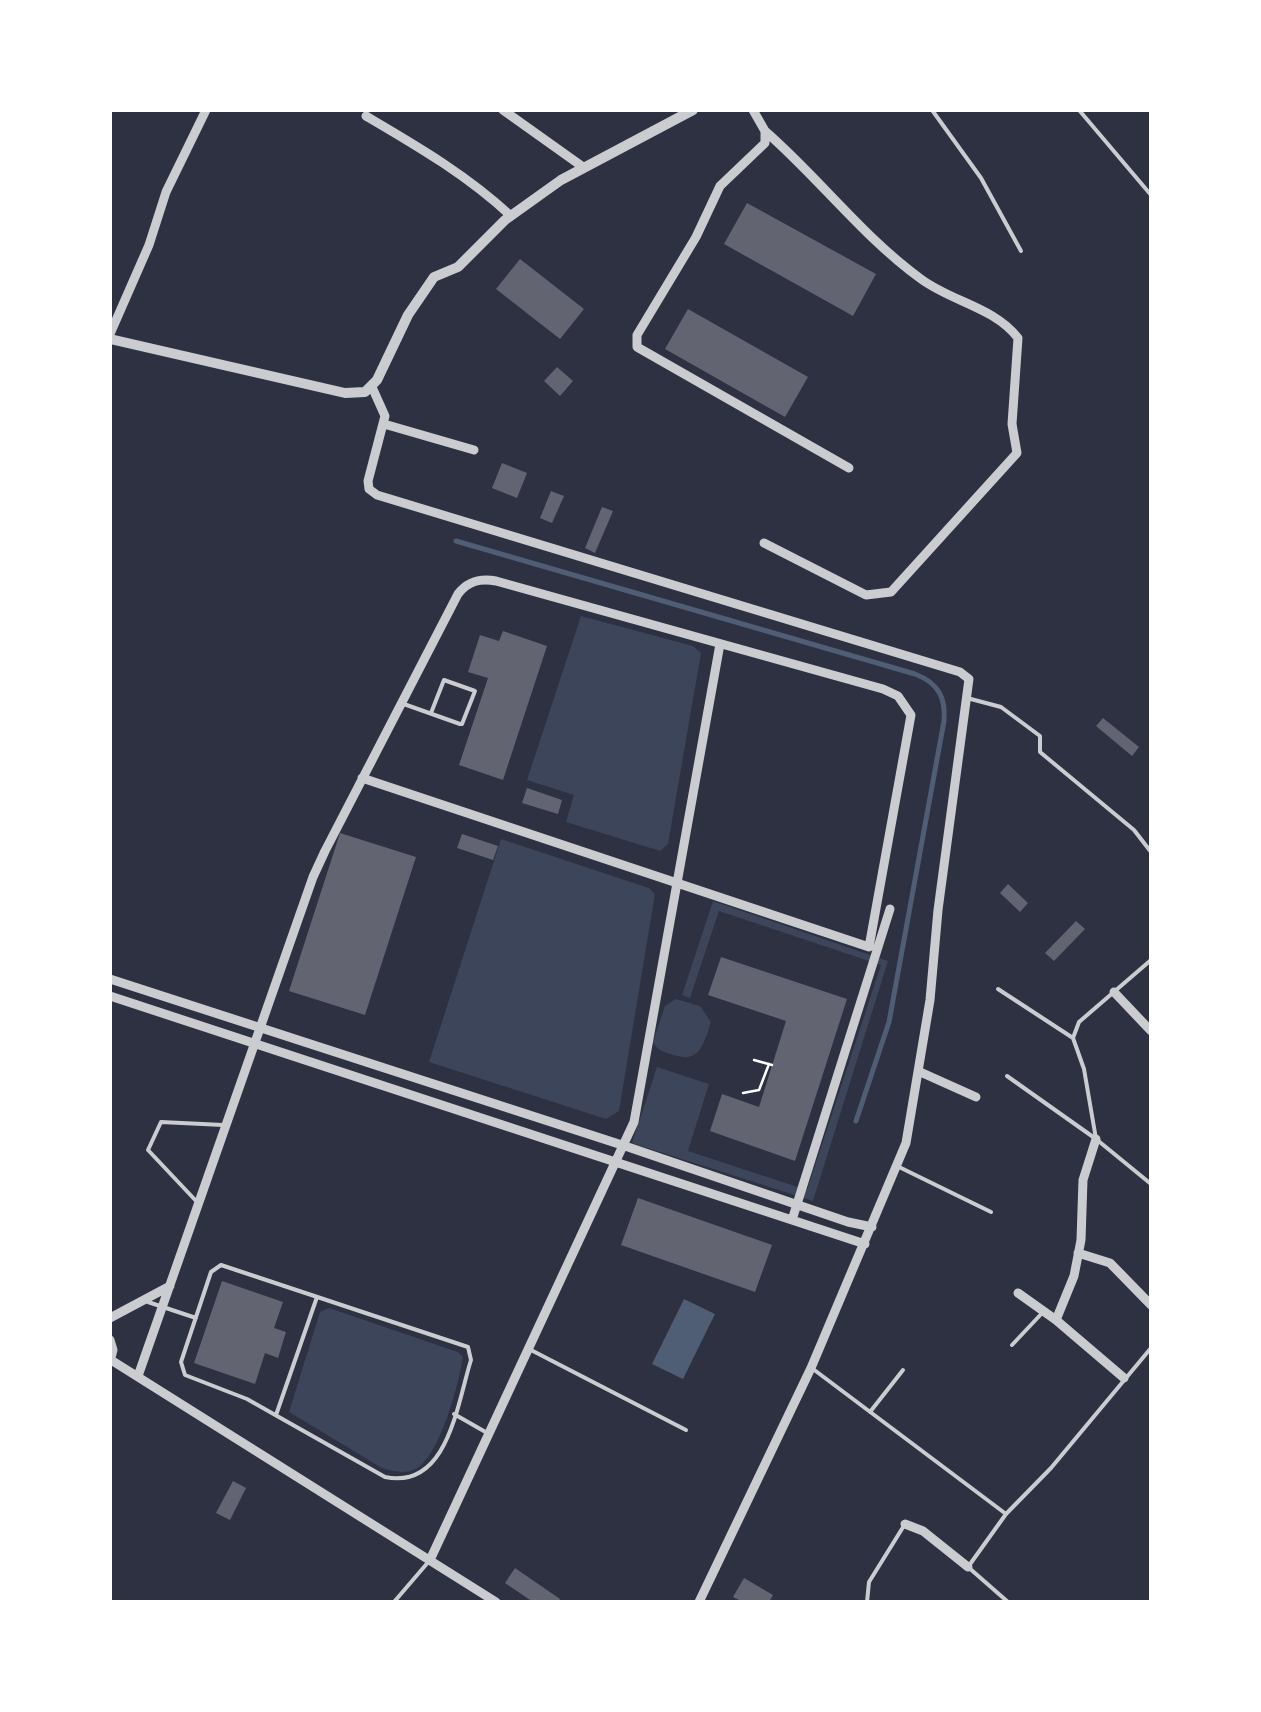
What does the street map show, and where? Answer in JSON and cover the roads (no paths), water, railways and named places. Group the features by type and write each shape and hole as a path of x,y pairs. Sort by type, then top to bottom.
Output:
{"street":[{"path":"206,110 166,192 149,245 110,336 352,394 372,387 382,374 408,315 434,277 458,267 511,216 584,167 693,110"},
{"path":"503,110 584,167"},
{"path":"752,110 765,131 922,281 1006,322 1018,338 1012,424 1016,453 891,592 866,595 764,543"},
{"path":"366,116 441,160 511,216"},
{"path":"765,131 765,143 720,186 696,237 637,335 637,348 849,468"},
{"path":"372,387 383,408 384,424 368,482 376,494 960,672 968,680 906,1143 811,1368 700,1602"},
{"path":"384,424 474,450"},
{"path":"138,1376 313,877 362,778 458,594 476,580 496,581 883,690 898,696 908,708 910,729 869,947 362,778"},
{"path":"430,1560 625,1146 635,1114 720,644"},
{"path":"792,1220 890,909"},
{"path":"110,979 872,1227"},
{"path":"1114,992 1151,1031"},
{"path":"110,996 865,1244"},
{"path":"918,1071 976,1097"},
{"path":"454,1108 458,1092"},
{"path":"1056,1320 1078,1253 1083,1180 1096,1139"},
{"path":"1078,1253 1110,1263 1151,1304"},
{"path":"110,1318 170,1286"},
{"path":"1018,1292 1124,1378"},
{"path":"110,1340 110,1360 496,1602"},
{"path":"905,1524 923,1530 968,1568"}],"lane":[{"path":"932,110 981,178 1021,251"},
{"path":"1078,110 1151,195"},
{"path":"401,703 431,714 465,723 474,689 444,680 431,714"},
{"path":"967,698 1002,707 1040,736 1040,752 1134,830 1151,852"},
{"path":"1073,1038 1079,1022 1151,960"},
{"path":"998,989 1073,1038 1084,1069 1096,1139"},
{"path":"1007,1076 1151,1184"},
{"path":"199,1204 148,1150 161,1122 228,1125"},
{"path":"897,1166 991,1212"},
{"path":"218,1266 468,1348 471,1360 436,1460 419,1474 402,1479 385,1477 247,1399 183,1374 180,1365 196,1318 211,1272 218,1266"},
{"path":"276,1415 317,1296"},
{"path":"144,1300 196,1318"},
{"path":"1012,1345 1044,1311"},
{"path":"1008,1602 968,1568 1006,1514 1051,1468 1151,1348"},
{"path":"529,1349 686,1430"},
{"path":"811,1368 1006,1514"},
{"path":"870,1412 904,1370"},
{"path":"454,1414 489,1434"},
{"path":"866,1602 868,1582 905,1524"},
{"path":"394,1602 430,1560"}],"waterway":[{"path":"456,541 915,674 939,692 944,721 889,1022 856,1121"}]}
